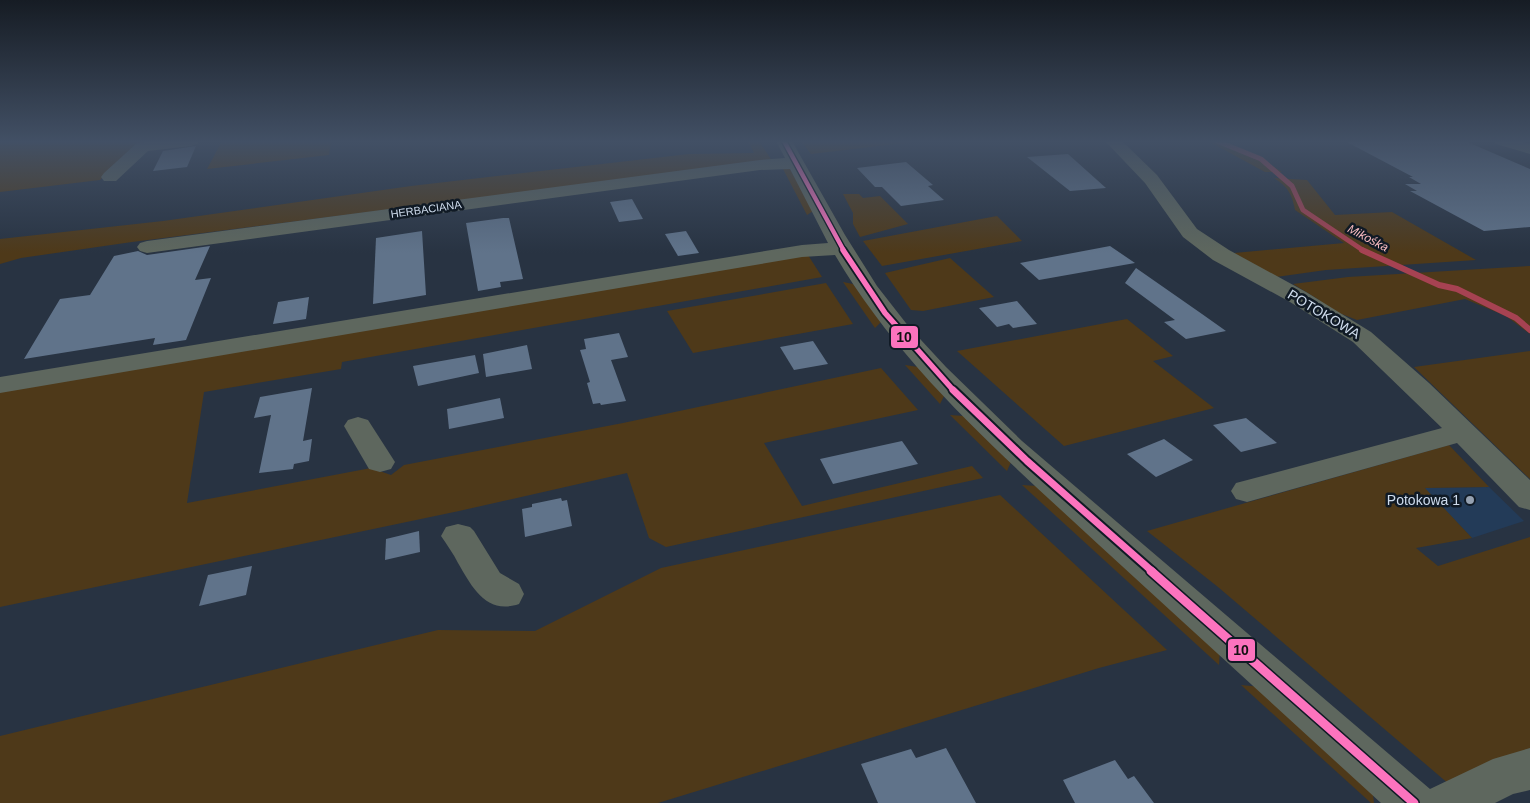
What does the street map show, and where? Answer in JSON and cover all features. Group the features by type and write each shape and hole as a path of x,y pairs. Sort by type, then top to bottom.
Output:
{"street":[{"name":"HERBACIANA","path":"147,247 659,178"},
{"path":"804,178 868,289 892,321 955,392 1012,448 1414,803"},
{"name":"POTOKOWA","path":"1150,178 1190,232 1221,255 1298,297 1362,337 1392,362 1530,499"},
{"path":"0,385 802,251 843,248"},
{"path":"358,426 380,462"},
{"path":"1247,491 1463,432"},
{"path":"458,536 488,583 506,594"},
{"path":"1448,803 1508,774 1530,769"}],"shaded area":[{"path":"0,178 102,178 100,180 0,192"},
{"path":"476,178 634,178 132,242 21,258 0,264 0,239 163,221"},
{"path":"788,178 795,178 813,211 807,215"},
{"path":"1275,178 1307,180 1335,215 1392,212 1476,260 1326,270 1276,277 1234,253 1344,243 1295,210 1289,191"},
{"path":"843,194 859,194 863,198 880,196 908,224 860,237 853,224 853,213"},
{"path":"997,216 1022,241 882,266 863,241"},
{"path":"808,255 822,277 342,362 341,369 204,392 187,503 371,468 391,475 404,465 623,423 881,368 918,410 764,443 802,506 972,466 983,478 666,547 649,538 627,473 459,511 0,607 0,390"},
{"path":"950,258 994,297 923,311 911,310 885,273"},
{"path":"1530,266 1530,334 1506,316 1465,299 1357,320 1321,306 1319,300 1293,284 1348,277"},
{"path":"843,282 853,284 881,322 875,328"},
{"path":"826,283 853,324 693,353 667,311"},
{"path":"1127,319 1173,356 1153,361 1214,408 1064,446 957,351"},
{"path":"1530,351 1530,479 1414,367"},
{"path":"905,365 918,367 944,396 940,404"},
{"path":"950,415 964,416 1011,462 1007,471"},
{"path":"1449,445 1489,487 1425,488 1472,538 1416,548 1438,566 1530,537 1530,754 1450,785 1218,587 1147,531"},
{"path":"1022,485 1037,486 1220,649 1219,665"},
{"path":"1489,487 1524,521 1472,538 1424,488"},
{"path":"1000,495 1167,650 1099,668 658,803 0,803 0,736 438,630 535,631 661,568"},
{"path":"1241,685 1261,687 1372,787 1374,803 1371,803"}],"building":[{"path":"867,178 925,178 933,185 928,186 944,200 901,206 882,187 875,187"},
{"path":"1054,178 1095,178 1106,188 1070,191"},
{"path":"1412,178 1530,178 1530,227 1484,231 1410,191 1417,191 1405,184 1421,184"},
{"path":"632,199 643,219 619,222 610,202"},
{"path":"509,218 523,279 500,282 501,287 478,291 466,223"},
{"path":"422,231 426,295 373,304 376,238"},
{"path":"686,231 699,253 678,256 665,234"},
{"path":"210,246 195,280 211,278 186,340 153,345 155,338 24,359 60,299 90,295 114,256 138,251 147,255"},
{"path":"1110,246 1135,263 1039,280 1020,263"},
{"path":"1136,268 1226,331 1186,339 1164,322 1175,320 1125,283"},
{"path":"309,297 306,319 273,324 278,302"},
{"path":"1017,301 1037,324 1013,328 1009,324 997,327 979,308"},
{"path":"619,333 628,357 611,360 626,401 601,405 600,403 593,404 587,383 590,382 580,350 586,349 584,339"},
{"path":"813,341 828,364 794,370 780,347"},
{"path":"527,345 532,369 486,377 483,354"},
{"path":"475,355 479,373 418,386 413,366"},
{"path":"312,388 303,441 312,439 309,461 294,464 293,469 259,473 271,415 254,418 260,397"},
{"path":"500,398 504,418 449,429 447,409"},
{"path":"1246,418 1277,443 1241,452 1213,425"},
{"path":"1164,439 1193,460 1156,477 1127,454"},
{"path":"902,441 918,464 833,484 820,459"},
{"path":"561,498 562,501 567,500 572,526 525,537 522,509 532,507 532,504"},
{"path":"419,531 420,552 385,560 386,539"},
{"path":"252,566 246,595 199,606 208,575"},
{"path":"946,748 976,803 878,803 861,764 911,749 916,758"},
{"path":"1115,760 1128,779 1134,776 1154,803 1075,803 1063,780"}],"waterway":[{"name":"Mikośka","path":"1283,178 1292,186 1303,210 1364,251"},
{"name":"Mikośka","path":"1364,251 1439,285 1457,289 1516,318 1530,330"}],"transit line":[{"name":"10","path":"804,178 831,229 870,293 911,345 938,375 1027,461 1414,803"}],"place":[{"name":"Potokowa 1","path":"1470,500"}]}
